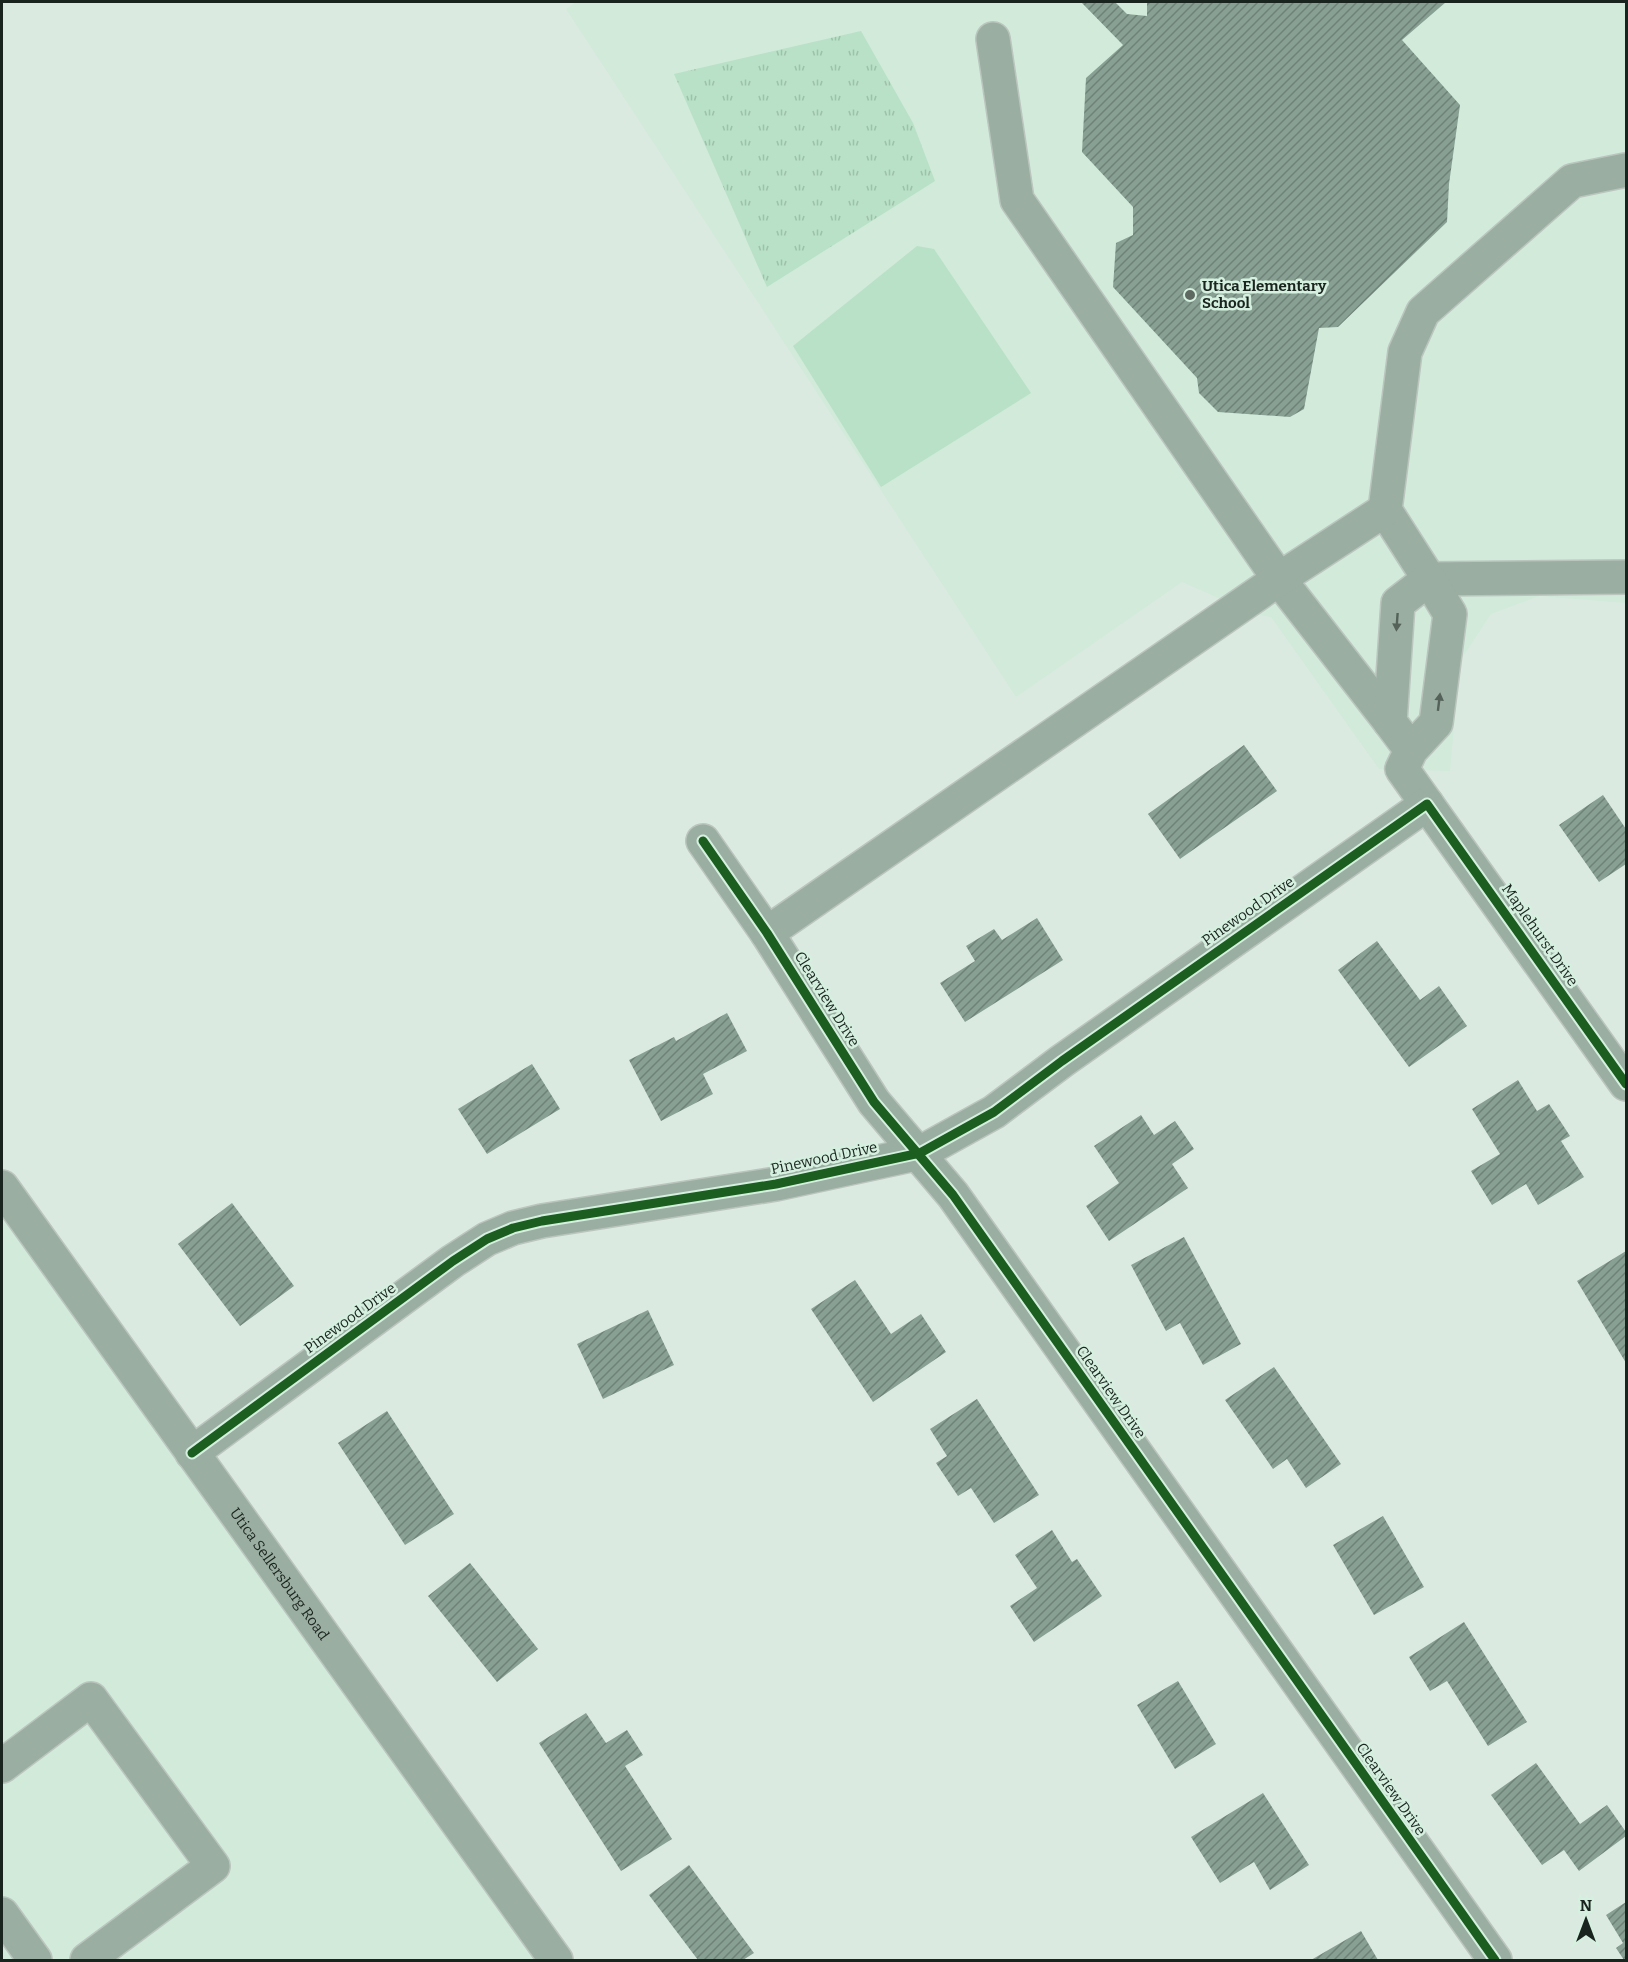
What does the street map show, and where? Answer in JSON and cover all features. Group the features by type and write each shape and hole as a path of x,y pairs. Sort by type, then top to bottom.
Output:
{"street":[{"path":"993,39 1017,200 1279,579 1411,750 1436,723 1450,614 1385,510 1406,352 1423,312 1572,181 1626,170"},
{"path":"767,933 1279,579 1385,510"},
{"path":"1390,722 1398,603 1429,579 1626,578"},
{"name":"Maplehurst Drive","path":"1411,750 1402,769 1626,1084"},
{"name":"Pinewood Drive","path":"192,1453 453,1261 487,1239 513,1228 542,1221 776,1184 920,1153 994,1112 1062,1061 1427,804"},
{"name":"Clearview Drive","path":"703,841 767,933 874,1102 920,1153 953,1195 1495,1960"},
{"name":"Utica Sellersburg Road","path":"2,1187 556,1960"},
{"path":"2,1766 91,1699 213,1866 87,1960"},
{"path":"2,1914 35,1960"}],"shaded area":[{"name":"Utica Elementary School","path":"576,2 1626,2 1626,603 1539,596 1491,614 1460,661 1450,771 1379,769 1271,617 1255,614 1182,582 1016,697 566,9"},
{"path":"2,1214 31,1255 536,1960 2,1960"}],"green space":[{"path":"861,31 913,123 935,181 767,287 674,74"},
{"path":"917,246 934,249 1031,393 881,487 793,346"}],"building":[{"name":"Utica Elementary School","path":"1081,2 1115,2 1127,14 1147,16 1147,2 1446,2 1402,40 1460,105 1449,184 1447,222 1338,327 1319,328 1304,409 1290,417 1218,412 1199,393 1197,378 1113,287 1116,243 1133,235 1133,207 1082,152 1086,78 1123,45"},
{"path":"1244,745 1277,791 1180,859 1148,814"},
{"path":"1603,795 1626,829 1626,864 1599,882 1559,825"},
{"path":"1037,918 1063,960 965,1022 940,983 975,961 966,946 994,929 1002,940"},
{"path":"1377,941 1420,1000 1439,986 1467,1026 1409,1067 1338,970"},
{"path":"727,1013 747,1051 703,1074 713,1094 661,1121 629,1060 674,1037 676,1041"},
{"path":"532,1064 560,1109 487,1154 458,1109"},
{"path":"1518,1080 1537,1111 1549,1104 1570,1136 1561,1141 1584,1177 1538,1205 1526,1184 1492,1205 1471,1171 1500,1154 1472,1109"},
{"path":"1141,1115 1154,1135 1175,1121 1194,1149 1172,1164 1188,1188 1109,1241 1086,1206 1119,1183 1094,1146"},
{"path":"232,1203 294,1286 240,1326 178,1244"},
{"path":"1184,1237 1241,1344 1203,1365 1180,1323 1166,1331 1131,1265"},
{"path":"1626,1251 1626,1363 1577,1281"},
{"path":"855,1280 891,1334 921,1314 946,1352 873,1402 811,1309"},
{"path":"648,1310 674,1365 603,1399 577,1344"},
{"path":"1274,1367 1341,1464 1306,1488 1287,1459 1273,1469 1225,1400"},
{"path":"977,1399 1039,1495 994,1523 971,1488 958,1496 936,1463 947,1456 930,1429"},
{"path":"387,1411 454,1514 405,1545 338,1443"},
{"path":"1383,1516 1424,1587 1374,1615 1333,1545"},
{"path":"1052,1530 1072,1562 1077,1559 1102,1596 1034,1642 1010,1606 1037,1588 1015,1555"},
{"path":"470,1563 538,1649 497,1682 428,1596"},
{"path":"1464,1622 1527,1722 1488,1746 1447,1681 1430,1691 1409,1657"},
{"path":"1178,1681 1216,1744 1175,1769 1137,1705"},
{"path":"586,1713 606,1743 627,1730 643,1755 625,1766 672,1839 621,1871 539,1743"},
{"path":"1536,1763 1580,1824 1607,1805 1626,1832 1626,1836 1579,1871 1564,1850 1542,1865 1491,1795"},
{"path":"1263,1793 1309,1865 1270,1890 1254,1862 1220,1883 1191,1837"},
{"path":"689,1865 754,1953 743,1960 698,1960 649,1895"},
{"path":"1626,1902 1626,1960 1624,1960 1616,1948 1623,1943 1606,1915"},
{"path":"1361,1931 1378,1960 1311,1960"}],"cycle path":[{"path":"192,1453 453,1261 487,1239 513,1228 542,1221 776,1184 920,1153 994,1112 1062,1061 1427,804 1626,1084"},
{"path":"703,841 767,933 874,1102 953,1195 1495,1960"}],"place":[{"name":"Utica Elementary School","path":"1190,295"}]}
